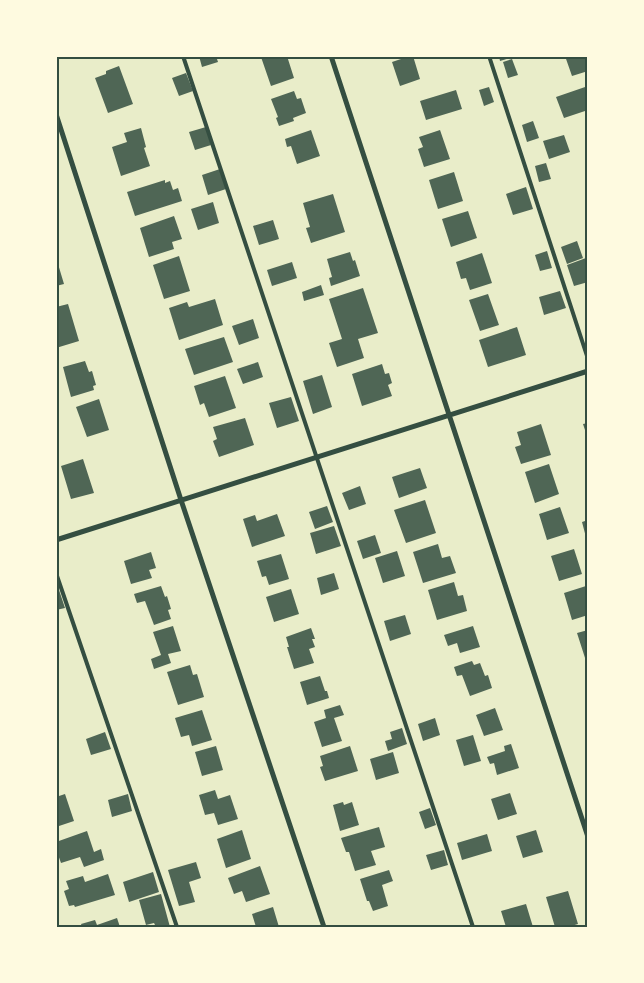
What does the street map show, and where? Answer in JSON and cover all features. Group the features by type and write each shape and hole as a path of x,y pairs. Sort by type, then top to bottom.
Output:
{"street":[{"path":"330,56 588,837"},
{"path":"56,114 181,500 324,927"},
{"path":"56,540 588,371"}],"lane":[{"path":"183,56 473,927"},
{"path":"489,56 588,359"},
{"path":"56,573 177,927"}],"building":[{"path":"199,56 216,56 218,62 202,67"},
{"path":"287,56 294,78 271,86 261,57"},
{"path":"413,56 420,79 400,86 392,62"},
{"path":"499,56 513,56 513,57 500,61"},
{"path":"565,56 588,56 588,71 572,76"},
{"path":"512,59 518,75 508,78 503,62"},
{"path":"119,66 133,104 108,113 95,78"},
{"path":"186,73 193,91 179,96 172,78"},
{"path":"588,86 588,110 564,118 556,97"},
{"path":"489,87 494,102 484,106 479,90"},
{"path":"456,90 462,109 426,120 420,101"},
{"path":"294,91 297,99 301,98 306,113 293,118 294,121 279,126 276,118 278,117 271,99"},
{"path":"533,121 539,138 527,142 522,125"},
{"path":"206,127 211,145 195,150 189,132"},
{"path":"141,128 146,147 144,148 150,166 121,176 112,147 127,142 124,133"},
{"path":"311,130 320,156 297,164 291,146 287,147 285,139"},
{"path":"440,130 450,159 424,167 418,149 423,147 419,137"},
{"path":"564,135 570,152 549,159 543,141"},
{"path":"546,163 551,179 539,182 535,166"},
{"path":"220,169 226,189 208,195 202,175"},
{"path":"454,172 463,201 438,209 429,180"},
{"path":"165,180 165,183 170,181 173,190 178,188 182,201 135,216 127,192"},
{"path":"526,187 533,209 513,215 506,194"},
{"path":"333,194 345,232 311,243 306,228 310,227 303,203"},
{"path":"213,202 219,223 198,230 191,209"},
{"path":"468,211 477,238 451,247 442,219"},
{"path":"174,216 182,239 172,242 174,249 149,257 140,228"},
{"path":"273,220 279,239 259,245 253,226"},
{"path":"577,241 583,258 567,264 561,247"},
{"path":"547,251 552,268 540,271 535,255"},
{"path":"350,252 353,261 355,260 360,276 331,286 329,278 332,277 327,259"},
{"path":"482,253 492,283 470,290 466,278 461,279 456,262"},
{"path":"179,256 190,291 164,299 153,265"},
{"path":"586,258 588,262 588,282 574,286 567,265"},
{"path":"292,262 297,278 272,286 267,270"},
{"path":"58,264 64,284 56,286 56,265"},
{"path":"321,285 324,295 304,301 302,292"},
{"path":"363,288 378,333 358,339 364,358 337,367 329,343 342,339 329,299"},
{"path":"560,291 566,308 544,315 539,297"},
{"path":"488,294 499,325 480,331 469,300"},
{"path":"215,299 223,325 179,340 169,308 187,302 189,307"},
{"path":"68,304 79,341 56,348 56,307"},
{"path":"253,319 259,338 239,345 232,326"},
{"path":"517,327 526,355 488,367 479,340"},
{"path":"224,337 233,362 194,375 185,349"},
{"path":"85,361 89,372 92,371 96,385 93,386 94,390 71,397 63,367"},
{"path":"258,362 263,377 243,384 237,369"},
{"path":"382,364 385,374 389,373 392,383 388,385 392,396 362,406 352,374"},
{"path":"322,375 332,407 313,414 303,381"},
{"path":"225,376 236,408 209,417 204,403 200,405 194,386"},
{"path":"291,397 299,421 277,428 269,403"},
{"path":"99,399 109,430 87,437 76,407"},
{"path":"245,418 254,445 219,457 213,441 217,439 213,427"},
{"path":"588,423 588,436 587,436 583,424"},
{"path":"541,424 551,455 521,464 515,447 521,445 517,432"},
{"path":"83,459 94,493 71,499 61,466"},
{"path":"549,464 559,494 535,503 525,472"},
{"path":"420,468 427,488 399,498 392,477"},
{"path":"360,486 366,504 349,510 342,493"},
{"path":"425,500 436,533 406,543 394,510"},
{"path":"327,506 333,522 315,529 309,512"},
{"path":"560,507 569,533 547,540 539,514"},
{"path":"277,514 285,536 252,547 243,519 255,515 257,521"},
{"path":"588,520 588,540 587,541 582,522"},
{"path":"334,526 341,546 316,554 310,533"},
{"path":"375,535 381,553 363,559 357,541"},
{"path":"438,544 442,558 450,556 456,573 423,583 413,552"},
{"path":"574,549 582,574 559,581 551,556"},
{"path":"397,551 405,576 383,583 375,558"},
{"path":"151,552 156,568 149,570 152,578 131,584 124,561"},
{"path":"281,554 289,579 269,585 266,576 262,577 257,561"},
{"path":"334,573 339,589 321,595 317,578"},
{"path":"454,582 458,596 463,595 467,611 437,620 428,590"},
{"path":"161,586 165,597 167,596 171,609 168,610 171,619 154,625 145,601 137,603 134,594"},
{"path":"586,586 588,592 588,615 572,620 564,593"},
{"path":"291,589 299,614 274,622 266,597"},
{"path":"59,590 65,608 56,610 56,591"},
{"path":"405,615 411,634 390,641 384,621"},
{"path":"173,626 181,651 168,654 171,663 154,669 151,659 161,655 153,632"},
{"path":"473,626 480,647 460,653 457,643 448,646 444,635"},
{"path":"311,628 315,639 312,639 315,647 309,649 314,663 294,669 286,637"},
{"path":"588,630 588,661 586,661 577,633"},
{"path":"472,661 474,665 480,663 485,676 488,675 492,688 470,696 462,675 457,676 454,667"},
{"path":"190,665 193,675 197,674 204,697 178,705 167,672"},
{"path":"320,676 329,698 307,705 300,682"},
{"path":"340,705 344,715 334,718 342,741 322,747 314,722 326,718 324,710"},
{"path":"495,708 503,730 484,736 476,715"},
{"path":"202,710 212,740 192,746 189,735 181,737 175,718"},
{"path":"435,718 440,735 423,741 418,724"},
{"path":"402,728 407,744 388,751 385,741 392,739 390,732"},
{"path":"105,732 111,749 91,755 86,739"},
{"path":"473,735 481,761 464,766 456,740"},
{"path":"511,744 519,768 497,775 494,763 490,764 487,757 505,751 504,746"},
{"path":"216,746 223,770 202,776 195,752"},
{"path":"350,746 358,771 325,781 320,767 323,766 320,756"},
{"path":"393,752 399,773 376,780 370,759"},
{"path":"215,790 218,799 230,795 238,819 218,825 214,813 205,815 199,795"},
{"path":"510,793 517,814 498,820 491,799"},
{"path":"65,794 74,821 56,827 56,797"},
{"path":"128,794 132,811 112,817 108,800"},
{"path":"343,802 344,805 352,802 359,825 340,831 333,805"},
{"path":"430,808 436,825 425,829 419,812"},
{"path":"379,827 385,847 371,851 376,865 355,871 349,852 346,852 341,838"},
{"path":"242,830 251,859 226,868 217,839"},
{"path":"536,830 543,852 523,858 516,836"},
{"path":"87,831 94,852 101,849 104,860 84,867 80,857 61,863 56,849 56,842"},
{"path":"487,834 492,851 462,860 457,843"},
{"path":"444,850 448,865 431,870 426,855"},
{"path":"196,862 201,878 189,882 195,902 179,906 168,870"},
{"path":"260,866 270,894 246,902 242,891 234,894 228,878"},
{"path":"389,870 393,881 382,885 388,906 373,911 369,901 367,901 360,879"},
{"path":"153,872 159,892 129,902 123,882"},
{"path":"108,874 115,895 75,907 74,905 69,906 64,891 69,889 66,881 83,876 85,882"},
{"path":"568,891 578,924 568,927 555,927 546,897"},
{"path":"161,894 170,927 156,927 154,923 146,925 139,900"},
{"path":"526,904 533,927 506,927 501,911"},
{"path":"273,907 279,927 256,927 252,914"},
{"path":"117,918 120,927 82,927 81,924 95,920 97,925"}]}
